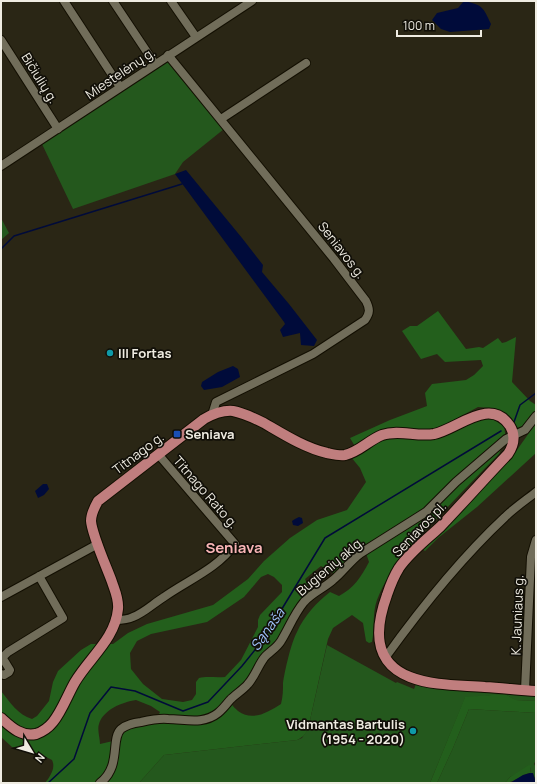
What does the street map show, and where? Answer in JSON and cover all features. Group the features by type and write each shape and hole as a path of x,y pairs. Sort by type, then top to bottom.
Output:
{"main road":[{"name":"Titnago g.","path":"1,718 13,729 26,734 36,734 45,729 54,721 76,680 105,643 114,625 118,608 117,595 91,522 93,511 98,502 204,419 218,412 232,411 249,416 304,445 321,452 338,455 344,455 354,451 382,435 396,432 433,434 482,413 489,413 499,416 506,421 514,436"},
{"name":"Seniavos pl.","path":"514,436 513,446 508,454 399,568 382,610 379,621 379,641 385,658 399,672 422,681 536,691"}],"street":[{"path":"64,1 120,87"},
{"path":"113,1 154,64"},
{"path":"171,1 196,38"},
{"name":"Miestelėnų g.","path":"1,166 252,1"},
{"name":"Bičiulių g.","path":"1,40 58,129"},
{"name":"Seniavos g.","path":"168,55 334,258 366,301 369,312 365,320 313,354 216,402 212,415"},
{"path":"221,119 306,63"},
{"name":"Bugienių aklg.","path":"100,783 111,771 115,757 118,732 129,724 155,719 167,718 192,721 206,719 217,714 229,701 248,685 265,657 280,642 293,616 306,600 335,579 354,558 426,512 461,478 506,439 525,430 536,416"},
{"name":"Titnago Rato g.","path":"115,620 125,620 135,617 165,596 203,574 229,554 235,544 158,454"},
{"path":"385,658 439,589 484,537 506,516 536,492"},
{"name":"K. Jauniaus g.","path":"526,690 531,557 536,540"},
{"path":"1,597 98,544"},
{"path":"1,674 4,675 10,670 1,658 8,652 63,618 38,576"}],"green space":[{"path":"166,61 169,62 224,129 183,162 175,174 73,209 42,144"},
{"path":"1,218 9,233 1,240"},
{"path":"438,311 466,349 479,347 483,348 498,338 502,343 516,337 512,382 530,401 536,405 536,410 523,427 518,428 498,410 478,407 439,428 394,429 356,448 350,438 390,420 427,406 425,393 432,384 466,380 474,375 483,366 481,360 445,362 437,354 421,359 402,331 410,326 417,326"},
{"path":"482,418 491,418 504,426 506,439 499,454 414,543 389,575 375,605 372,642 369,643 366,641 363,623 352,615 333,628 328,639 308,729 301,738 297,740 164,755 139,783 45,783 53,769 52,760 40,754 12,747 1,737 1,691 15,708 27,717 32,719 37,716 49,701 53,682 58,671 81,650 91,644 113,644 128,633 147,624 213,605 248,579 264,561 290,538 317,520 347,510 366,482 360,468 351,457 377,441 390,437 418,439","holes":["366,553 369,562 353,586 339,596 330,592 320,600 303,620 295,637 287,664 281,704 266,713 255,716 249,716 238,711 232,704 278,642 310,591 305,579 321,566 335,574","268,574 274,577 282,585 282,592 260,615 258,627 241,660 225,677 199,678 196,682 196,694 192,700 183,702 162,699 143,684 131,669 130,653 137,641 151,634 207,622 244,597 261,577","136,700 151,706 160,712 159,714 117,732 113,741 100,744 98,728 101,719 109,711 119,705"]},
{"path":"536,423 536,453 477,507 438,538 425,551 422,549 512,457"},
{"path":"327,645 396,683 397,682 414,689 416,684 446,688 536,695 536,701 515,700 505,694 465,698 430,783 139,783 164,755 297,740 302,738 308,729"},
{"path":"505,694 516,700 536,701 536,713 469,709 437,783 430,783 465,697"},
{"path":"469,709 536,713 536,760 534,764 536,767 536,780 533,774 530,773 531,767 510,777 505,783 437,783"},
{"path":"529,765 531,766 530,773 511,782 505,783 510,777"}],"shaded area":[{"path":"464,1 475,4 484,10 491,24 489,29 450,32 441,29 432,20 437,13 458,8"},
{"path":"186,170 263,265 262,272 317,340 314,346 301,345 300,333 283,337 280,330 285,324 284,322 175,174"},
{"path":"233,366 238,369 240,377 222,387 204,390 201,386 202,382 218,372"},
{"path":"43,484 47,484 49,489 44,495 38,498 35,491"},
{"path":"299,517 302,518 303,523 298,526 293,525 292,521"},
{"path":"533,773 536,783 510,783 523,775"}],"waterway":[{"path":"1,249 14,236 182,184"},
{"name":"Sąnaša","path":"514,422 520,405 536,393"},
{"name":"Sąnaša","path":"48,783 74,759 90,713 111,687 135,691 183,711 208,702 242,666 263,640 325,538 501,431"}],"place":[{"name":"III Fortas","path":"110,353"},
{"name":"Seniava","path":"177,434"},
{"name":"Vidmantas Bartulis (1954 - 2020)","path":"413,731"}],"district":[{"name":"Seniava","path":"234,547"}]}
